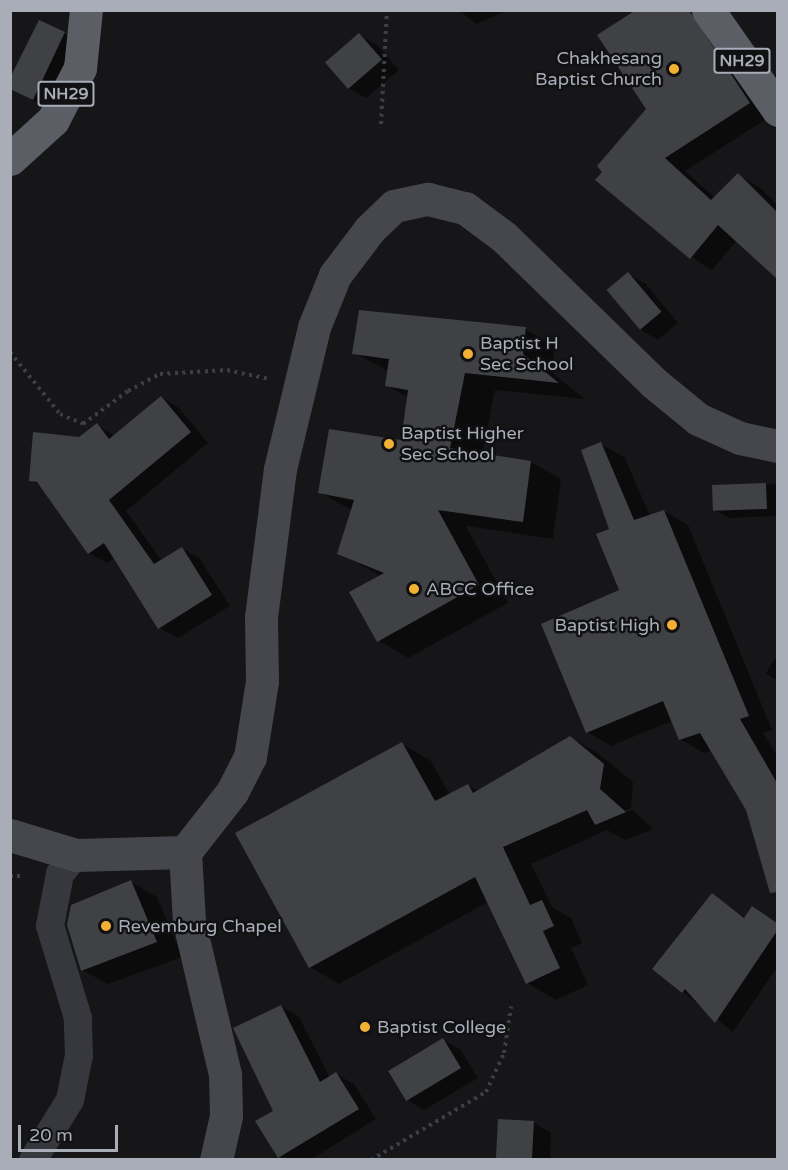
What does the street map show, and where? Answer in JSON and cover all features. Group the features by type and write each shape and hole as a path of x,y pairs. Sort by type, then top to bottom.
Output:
{"highway":[{"name":"NH29","path":"10,159 53,120 80,68 86,10"},
{"name":"NH29","path":"708,10 777,110"}],"main road":[{"path":"216,1160 226,1116 225,1074 189,922 185,852 226,801 250,757 261,681 261,617 269,543 297,387 314,327 335,275 370,229 394,206 428,199 465,208 504,237 654,382 698,419 740,438 777,446"},
{"path":"10,835 76,855 185,852"}],"street":[{"path":"33,1160 70,1101 79,1055 78,1018 50,926 60,874 76,855"}],"path":[{"path":"381,124 387,10"},
{"path":"10,352 60,414 83,424 128,390 160,374 227,370 297,387"},
{"path":"371,1160 486,1092 504,1053 510,1008"}],"building":[{"path":"636,10 689,10 750,103 665,158 711,200 738,173 777,212 777,279 718,225 690,259 595,180 602,172 597,166 646,109 597,35"},
{"path":"39,20 65,32 33,100 10,89 10,78"},
{"path":"359,33 382,59 348,89 325,63"},
{"path":"628,272 661,312 640,330 607,290"},
{"name":"Baptist Higher Sec School","path":"359,310 526,327 523,354 559,383 465,373 450,448 531,461 523,522 438,510 479,585 377,642 349,592 384,573 337,554 354,500 318,493 329,429 401,440 408,390 385,386 389,359 352,354"},
{"path":"161,396 191,432 109,500 154,564 182,547 212,595 158,629 104,543 88,554 37,482 29,481 33,432 79,437 97,423 109,439"},
{"path":"601,442 634,520 664,510 749,716 740,719 777,783 777,892 770,893 746,810 700,733 679,740 663,701 586,733 541,624 619,590 596,534 609,529 581,450"},
{"path":"766,483 767,509 713,511 712,485"},
{"path":"570,736 604,764 600,789 626,812 595,825 587,810 503,847 530,905 542,900 554,926 543,931 560,968 526,984 475,877 309,968 235,833 402,742 435,801 468,784 473,793"},
{"name":"Revemburg Chapel","path":"131,880 157,942 81,971 67,925 71,905"},
{"path":"712,893 744,918 752,906 777,923 777,931 715,1023 685,989 682,993 652,969"},
{"path":"281,1005 320,1082 336,1072 359,1109 278,1158 255,1121 273,1111 233,1028"},
{"path":"443,1038 461,1068 406,1101 388,1071"},
{"path":"498,1119 534,1121 532,1160 496,1160"}],"place":[{"name":"Chakhesang Baptist Church","path":"674,69"},
{"name":"Baptist H Sec School","path":"468,354"},
{"name":"Baptist Higher Sec School","path":"389,444"},
{"name":"ABCC Office","path":"414,589"},
{"name":"Baptist High","path":"672,625"},
{"name":"Revemburg Chapel","path":"106,926"},
{"name":"Baptist College","path":"365,1027"}]}
